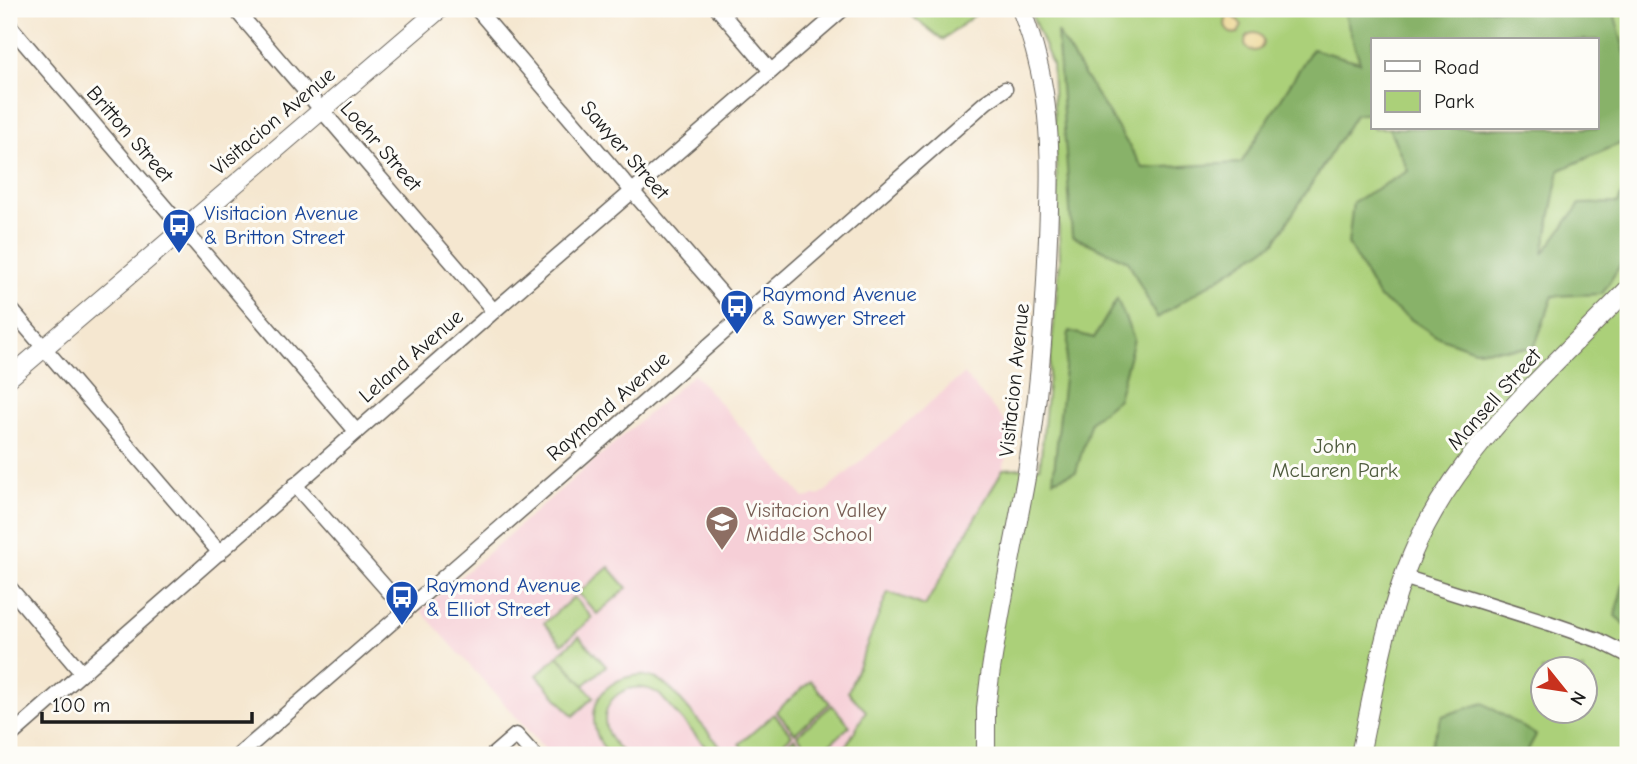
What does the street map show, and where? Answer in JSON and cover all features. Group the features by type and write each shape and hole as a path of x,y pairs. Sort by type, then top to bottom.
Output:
{"street":[{"name":"Loehr Street","path":"235,9 494,311"},
{"name":"Visitacion Avenue","path":"9,378 440,9"},
{"name":"Sawyer Street","path":"477,9 742,317"},
{"path":"718,9 771,71"},
{"name":"Leland Avenue","path":"9,737 494,311 844,9"},
{"name":"Visitacion Avenue","path":"986,755 986,708 991,666 1031,441 1044,321 1048,240 1049,168 1046,114 1037,59 1021,9"},
{"name":"Britton Street","path":"9,25 356,432"},
{"name":"Raymond Avenue","path":"239,755 986,102 1005,89"},
{"name":"Mansell Street","path":"1360,755 1383,644 1403,577 1413,552 1442,499 1495,425 1628,289"},
{"path":"9,307 220,553"},
{"path":"295,485 405,611"},
{"path":"1403,577 1549,623 1598,640 1628,655"},
{"path":"9,587 82,673"},
{"path":"493,755 516,735 534,755"}],"shaded area":[{"name":"Visitacion Valley Middle School","path":"694,374 804,498 821,495 964,374 1012,430 1003,469 841,755 550,755 421,611"}],"green space":[{"path":"903,9 982,9 943,40"},
{"name":"John McLaren Park","path":"1029,9 1628,9 1628,755 841,755 866,711 848,692 888,592 925,606 1003,469 1040,467 1060,259 1052,64"},
{"path":"1343,9 1613,9 1628,63 1628,140 1560,170 1543,254 1580,204 1618,203 1628,181 1628,253 1602,294 1553,296 1534,348 1474,350 1436,336 1379,298 1348,244 1353,202 1408,171 1390,130 1598,130 1598,38 1371,38 1371,113 1355,115 1275,242 1157,318 1128,261 1072,236 1057,32 1143,168 1241,163 1312,49 1360,62"},
{"path":"1117,299 1134,339 1118,399 1091,421 1076,472 1053,480 1069,331 1094,338"},
{"path":"1628,565 1628,627 1615,616"},
{"path":"609,567 627,588 597,614 578,593"},
{"path":"574,597 592,618 562,644 544,623"},
{"path":"579,636 606,666 584,685 558,655"},
{"path":"558,656 594,697 573,716 537,675"},
{"path":"641,675 657,679 670,688 728,755 713,755 660,695 639,687 619,694 606,710 608,733 625,755 609,755 595,729 596,703 612,684"},
{"path":"811,681 830,703 795,733 776,711"},
{"path":"1483,703 1536,735 1525,755 1427,755 1442,716"},
{"path":"832,705 850,726 814,755 797,735"},
{"path":"774,714 792,735 769,755 749,755 739,744"},
{"path":"794,738 809,755 774,755"}],"sand":[{"path":"1228,16 1235,17 1241,24 1238,33 1231,33 1226,29"},
{"path":"1250,33 1258,33 1263,42 1261,49 1250,51 1245,46 1245,38"}],"place":[{"name":"Visitacion Avenue & Britton Street","path":"179,255"},
{"name":"Raymond Avenue & Sawyer Street","path":"737,336"},
{"name":"Visitacion Valley Middle School","path":"722,552"},
{"name":"Raymond Avenue & Elliot Street","path":"402,627"}]}
